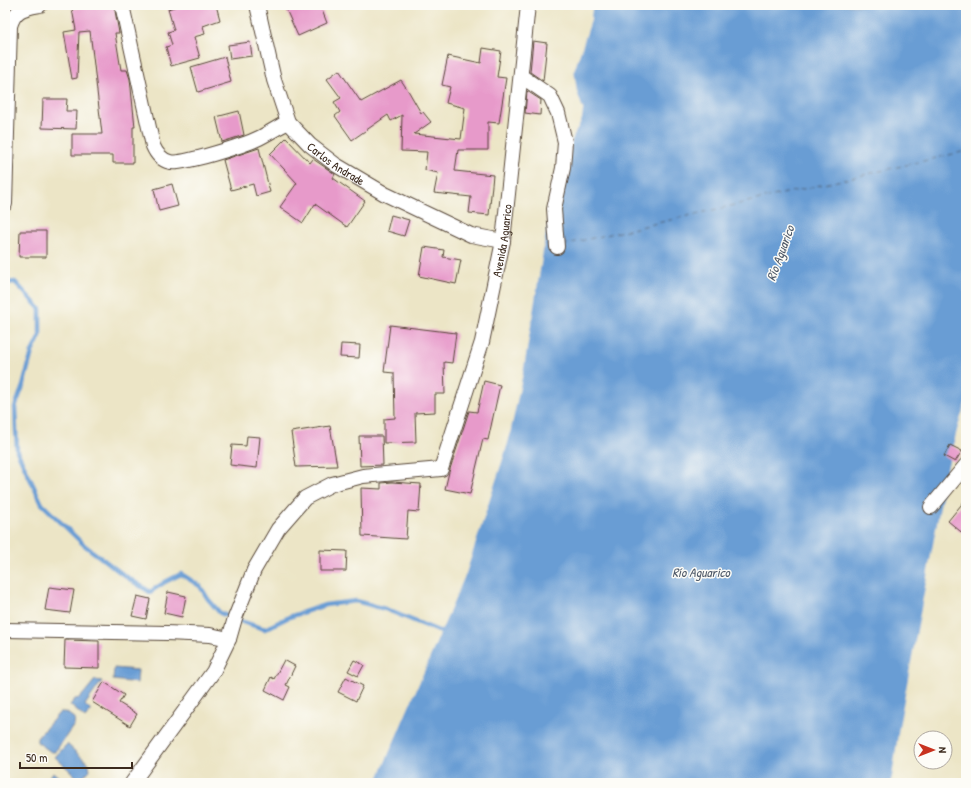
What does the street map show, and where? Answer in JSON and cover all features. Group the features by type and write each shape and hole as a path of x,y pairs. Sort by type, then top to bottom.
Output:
{"street":[{"path":"5,204 10,26 12,19 19,11 24,8 40,5"},
{"path":"122,5 153,146 161,158 166,161 176,163 230,149 258,139 288,122"},
{"name":"Carlos Andrade","path":"257,5 274,80 288,122 315,149 336,165 385,194 471,235 503,241"},
{"name":"Avenida Aguarico","path":"229,639 235,618 254,570 278,529 305,498 332,484 363,476 441,469 482,342 503,241 528,5"},
{"path":"521,76 550,96 558,113 565,142 563,168 554,209 557,246"},
{"path":"931,506 966,465"},
{"path":"5,630 168,633 210,635 229,639 213,672 132,783"}],"water":[{"name":"Río Aguarico","path":"606,5 966,5 966,356 945,423 934,465 876,783 391,783 479,577 521,447 537,372 564,207 579,182 584,146 595,123 597,108 590,88 588,72 604,24"},
{"path":"114,668 138,670 137,683 113,680"},
{"path":"95,680 102,681 85,705 91,711 85,718 70,705 75,699 80,698"},
{"path":"60,712 66,712 75,719 74,725 55,752 51,752 37,742 37,738"},
{"path":"67,744 89,764 90,770 80,780 55,757"},
{"path":"53,772 65,783 52,783 48,780"}],"building":[{"path":"96,5 114,5 119,33 115,33 121,70 127,70 130,79 135,127 133,127 133,163 113,163 113,155 72,155 72,134 102,134 90,31 79,32 77,78 72,79 64,32 76,30 72,9"},
{"path":"180,5 216,5 220,20 203,26 205,34 194,37 200,58 171,66 166,47 172,45 168,32 174,30 168,9"},
{"path":"284,5 320,5 327,23 298,36"},
{"path":"533,41 547,43 543,81 530,72"},
{"path":"250,42 252,56 230,59 228,45"},
{"path":"483,48 501,51 497,77 506,78 499,123 488,122 488,150 458,150 455,171 493,175 489,215 469,213 471,197 434,193 438,173 425,170 427,152 401,151 402,115 391,121 388,115 352,140 335,116 340,112 334,102 341,98 327,79 339,70 361,102 401,80 421,113 423,112 431,122 414,134 461,139 465,108 446,103 450,87 442,85 448,56 481,63"},
{"path":"225,57 231,82 198,92 191,67"},
{"path":"527,91 541,100 540,115 525,113"},
{"path":"43,99 67,99 66,111 77,111 76,129 42,128"},
{"path":"239,111 244,135 222,142 216,117"},
{"path":"286,138 310,163 313,159 335,174 333,178 365,201 347,227 315,204 303,223 280,207 297,183 270,154"},
{"path":"259,148 270,192 256,196 253,184 231,190 223,160"},
{"path":"172,184 178,206 159,211 154,189"},
{"path":"391,215 409,220 404,236 387,231"},
{"path":"20,231 46,231 46,257 19,257"},
{"path":"424,247 444,250 443,257 461,260 456,284 419,276"},
{"path":"390,325 456,333 452,363 444,362 445,394 435,394 435,412 415,413 416,442 384,443 384,419 395,418 394,373 384,372"},
{"path":"341,344 360,345 359,358 340,357"},
{"path":"484,381 500,385 488,440 483,439 470,494 445,489 469,411 477,412"},
{"path":"330,426 337,466 296,467 291,432"},
{"path":"247,436 260,437 257,468 230,465 232,445 246,446"},
{"path":"359,436 382,436 383,465 360,466"},
{"path":"950,445 962,451 955,462 944,456"},
{"path":"392,482 421,484 419,512 408,511 406,539 362,536 361,488 381,489 381,483"},
{"path":"966,499 966,536 948,521"},
{"path":"320,550 347,551 346,571 320,571"},
{"path":"49,587 74,590 70,613 45,610"},
{"path":"168,592 186,596 182,617 164,613"},
{"path":"137,596 150,599 146,619 132,616"},
{"path":"65,640 99,641 99,668 64,667"},
{"path":"284,660 295,666 286,685 290,687 284,700 265,690 271,677 274,679"},
{"path":"354,660 364,665 358,676 348,671"},
{"path":"346,677 363,686 356,701 338,692"},
{"path":"104,682 124,695 119,703 137,714 130,726 92,702"}],"waterway":[{"path":"391,783 479,577 521,447 537,372 564,207 579,182 584,146 595,123 597,108 590,88 588,72 604,24 606,5"},
{"path":"5,283 15,282 40,309 40,336 32,352 23,386 15,407 17,451 42,504 84,545 125,576 150,592 181,574 200,586 208,599 220,613 265,629 289,617 325,605 356,601 385,609 458,639"},
{"path":"876,783 934,465 945,423 966,356"}],"ferry route":[{"path":"563,245 966,151"}]}
